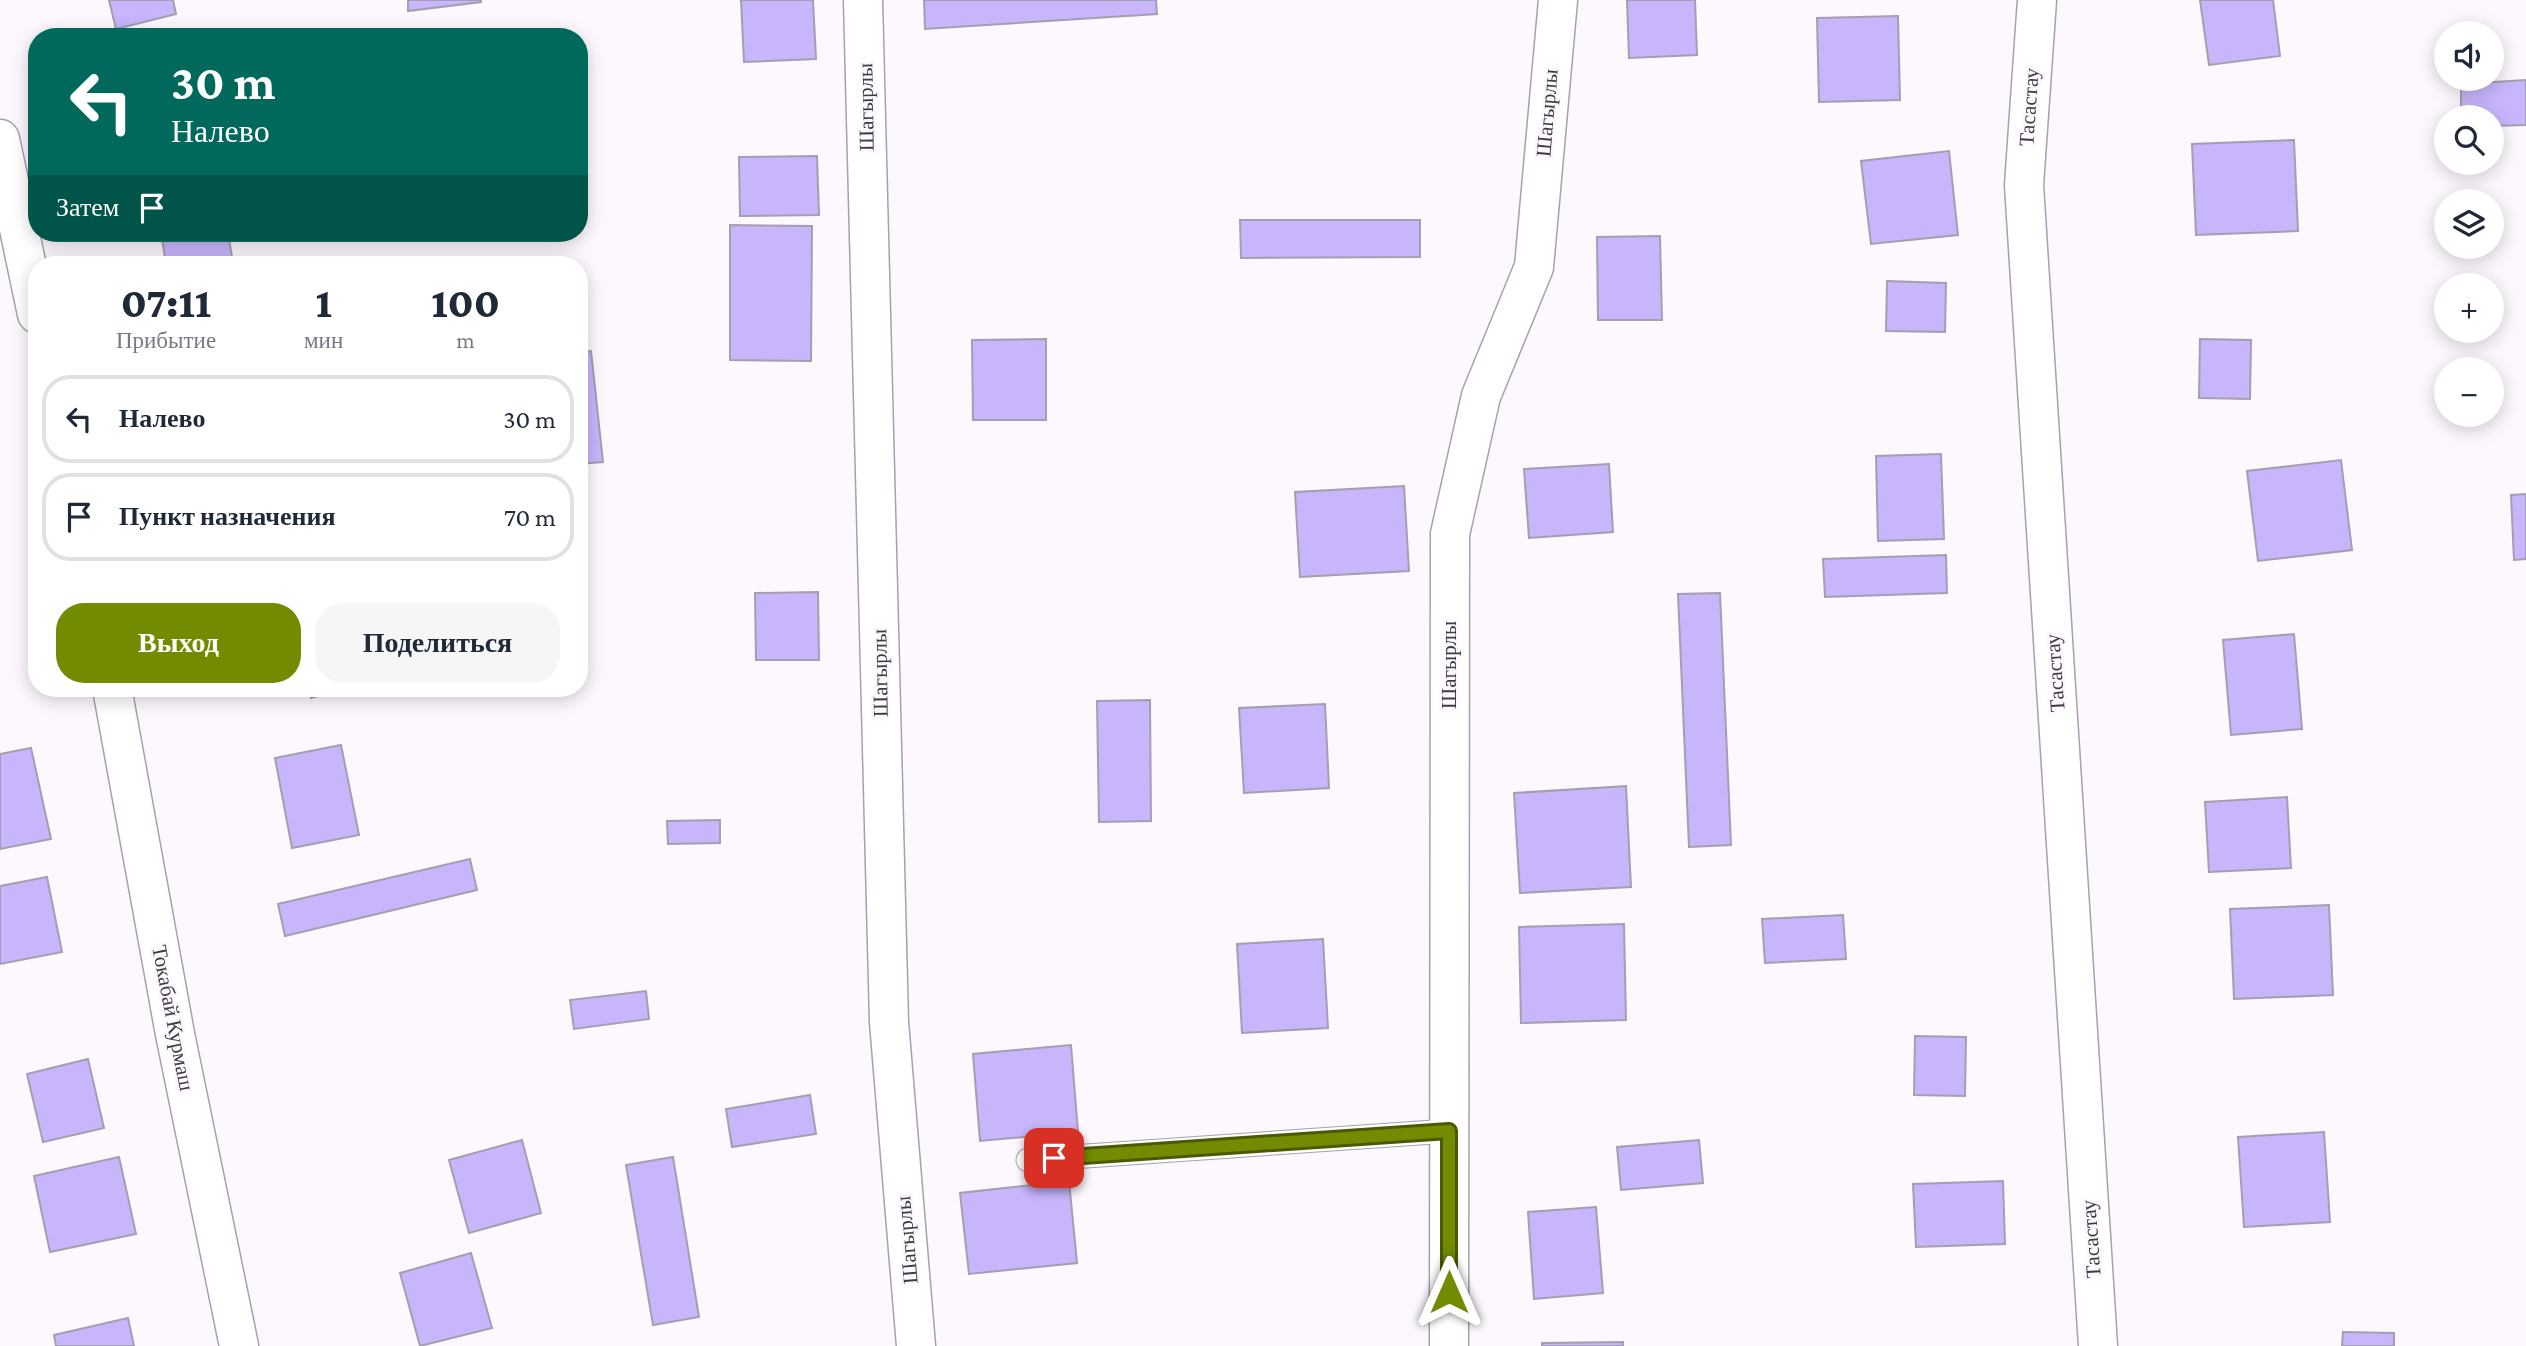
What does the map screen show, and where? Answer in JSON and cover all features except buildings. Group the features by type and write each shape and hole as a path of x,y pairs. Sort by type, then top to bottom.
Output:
{"street":[{"name":"Шагырлы","path":"863,0 889,1022 916,1346"},
{"name":"Шагырлы","path":"1449,1346 1450,534 1481,396 1534,267 1558,0"},
{"name":"Тасастау","path":"2037,0 2024,185 2098,1346"},
{"path":"0,139 28,271"},
{"name":"Токабай Курмаш","path":"115,697 175,1034 239,1346"}],"lane":[{"path":"1028,1160 1449,1131"}],"route":[{"path":"1054,1158 1449,1131 1449,1292"}]}
